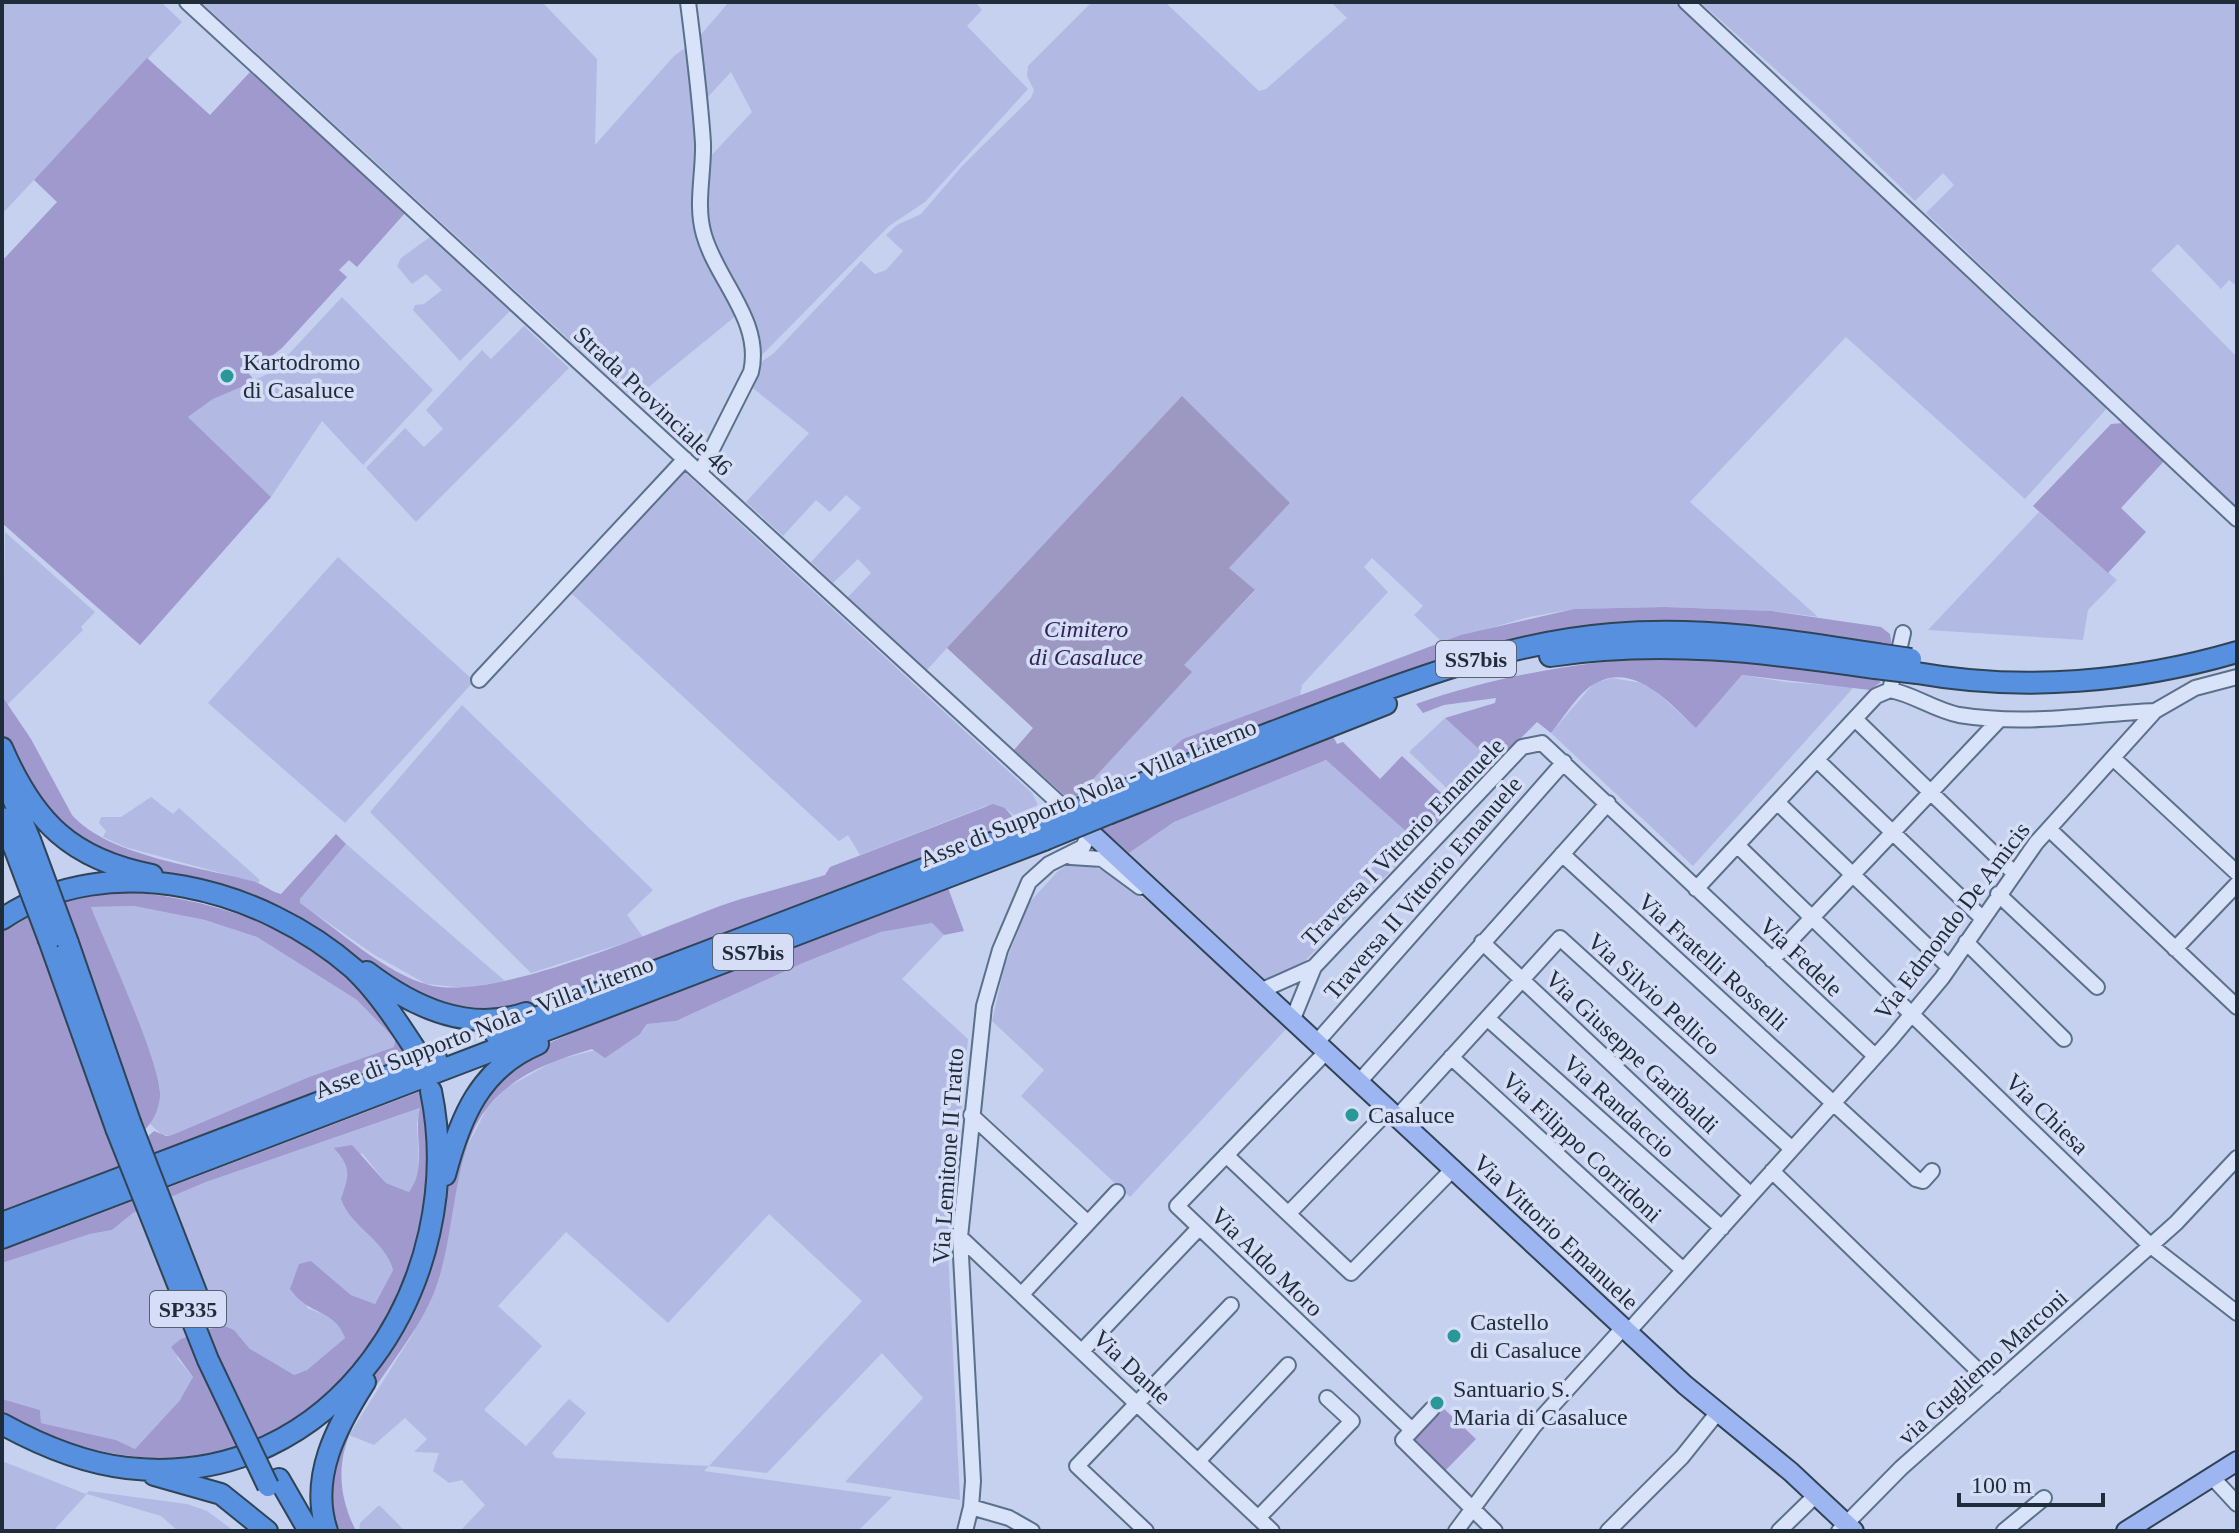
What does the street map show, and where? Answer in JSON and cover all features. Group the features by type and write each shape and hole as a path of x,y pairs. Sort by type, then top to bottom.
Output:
{"highway":[{"name":"Asse di Supporto Nola - Villa Literno","path":"1918,667 2010,669 2088,666 2176,654 2237,638"},
{"name":"Asse di Supporto Nola - Villa Literno","path":"2,1238 598,1011 1103,808 1417,692 1521,660 1629,647 1687,646 1876,661 1976,681 2066,682 2153,672 2237,652"},
{"path":"2,748 23,793 45,823 74,847 111,865 181,881 263,910 352,960 417,1005 448,1016 490,1020 569,1004"},
{"name":"SP335","path":"2,771 22,843 123,1125 294,1531"},
{"name":"SP335","path":"2,818 22,843"},
{"name":"Asse di Supporto Nola - Villa Literno","path":"2,1223 525,1024 569,1004 1039,833"},
{"path":"2,919 17,909 60,892 107,883 198,889"},
{"path":"321,943 370,986 417,1052"},
{"path":"327,1531 322,1489 329,1449 413,1290 463,1115 483,1084 532,1046 573,1030 598,1011"},
{"path":"431,1091 439,1151 437,1206"},
{"path":"127,1468 211,1464 275,1442 329,1405 384,1343"},
{"path":"2,1424 85,1460 127,1468 221,1494 267,1531"},
{"name":"SP335","path":"273,1482 309,1531"}],"main road":[{"name":"Via Vittorio Emanuele","path":"1090,832 1626,1330 1816,1495 1846,1529"},
{"path":"2126,1531 2237,1461"}],"street":[{"name":"Strada Provinciale 46","path":"187,2 1090,832"},
{"path":"688,2 703,146 700,198 703,233 751,332 754,353 751,372 700,473"},
{"path":"1686,2 2237,519"},
{"path":"479,680 685,459"},
{"path":"1890,690 1903,633"},
{"name":"Via Edmondo De Amicis","path":"1626,1330 1722,1228 1912,1014 2049,829 2155,711 2195,688 2237,677"},
{"path":"1696,889 1876,696 1890,690 1936,709 2000,719 2061,721 2155,711"},
{"path":"1855,719 2014,873"},
{"path":"1772,960 2000,719"},
{"name":"Traversa I Vittorio Emanuele","path":"1292,1021 1314,967 1522,747 1542,743 1564,762"},
{"path":"2113,758 2237,873"},
{"path":"1817,760 1981,917"},
{"name":"Via Fedele","path":"1564,762 1875,1056"},
{"name":"Traversa II Vittorio Emanuele","path":"1321,1048 1564,762"},
{"path":"1777,802 1949,967"},
{"path":"1359,1082 1608,803"},
{"path":"1060,805 1074,834 1062,857"},
{"path":"2049,829 2237,1007"},
{"name":"Via Lemitone II Tratto","path":"965,1531 971,1507 960,1237 982,1018 1000,950 1029,882 1062,857 1077,839 1090,832"},
{"name":"Via Chiesa","path":"1737,845 2151,1246 2237,1313"},
{"name":"Via Fratelli Rosselli","path":"1562,854 1916,1179 1923,1181 1932,1171"},
{"path":"1062,857 1085,855 1102,859 1133,884 1152,890"},
{"path":"2175,949 2237,884"},
{"path":"1998,894 2097,987"},
{"name":"Via Silvio Pellico","path":"1289,1213 1451,1057 1560,938 1792,1149"},
{"name":"Via Giuseppe Garibaldi","path":"1482,942 1751,1195"},
{"path":"1966,942 2064,1039"},
{"name":"Traversa I Vittorio Emanuele","path":"1260,991 1314,967"},
{"name":"Via Randaccio","path":"1487,1018 1722,1228"},
{"name":"Via Aldo Moro","path":"1321,1048 1177,1206 1412,1430"},
{"name":"Via Filippo Corridoni","path":"1451,1057 1683,1270"},
{"path":"971,1115 1088,1223"},
{"path":"1226,1155 1351,1273 1454,1168"},
{"name":"via Gugliemo Marconi","path":"1846,1529 1901,1468 2151,1246 2237,1158"},
{"path":"1772,1171 1994,1386"},
{"path":"1022,1294 1117,1192"},
{"path":"1083,1350 1199,1228"},
{"name":"Via Dante","path":"960,1237 1272,1531"},
{"path":"1146,1531 1077,1466 1231,1305"},
{"path":"1456,1531 1534,1426 1626,1330"},
{"path":"1199,1460 1288,1365"},
{"path":"1258,1518 1352,1421 1327,1398"},
{"path":"1432,1409 1403,1440 1495,1531"},
{"path":"1608,1531 1682,1457 1718,1412"},
{"path":"2212,1477 2237,1504"},
{"path":"1779,1531 1816,1495"},
{"path":"2004,1531 2044,1498"},
{"path":"971,1507 1009,1518 1032,1531"}],"shaded area":[{"path":"2,2 161,2 182,22 2,214"},
{"path":"201,2 542,2 597,59 595,145 674,56 689,45 697,138 698,211 737,315 634,399"},
{"path":"729,2 975,2 982,10 967,26 1028,89 925,202 889,226 762,355 749,307 719,257 709,229 707,160 752,112 731,72 705,100 698,38"},
{"path":"1092,2 1165,2 1259,91 1266,89 1347,18 1331,2 1680,2 2109,406 2025,499 1846,337 1690,502 1818,617 1772,611 1665,607 1574,609 1529,617 1442,642 1414,615 1423,606 1372,558 1364,567 1388,592 1302,685 1300,696 1158,769 1072,802 1191,672 1183,665 1255,591 1228,568 1290,503 947,648 926,671 848,597 871,573 858,559 833,583 811,562 861,508 846,495 830,512 816,500 783,536 746,502 809,433 749,385 760,363 774,353 861,261 875,274 886,270 903,251 886,235 897,225 921,214 963,165 1031,98 1034,90 1027,76 1028,66"},
{"path":"1700,2 2237,2 2237,286 2229,280 2221,289 2178,244 2151,270 2237,357 2237,508 1926,213 1954,185 1943,173 1915,201 1824,113"},
{"path":"147,58 210,115 250,72 405,213 357,267 349,260 339,270 347,277 282,348 249,374 255,381 213,399 188,417 271,497 140,645 2,523 2,261 57,202 34,180"},
{"path":"430,237 510,311 460,361 413,310 415,305 424,304 442,290 426,274 412,284 397,266 401,258"},
{"path":"342,297 433,390 363,465 322,421 271,497 188,417 213,399 272,372"},
{"path":"524,326 569,368 416,522 366,468 405,428 424,447 443,429 426,410 482,350 491,359"},
{"path":"2124,423 2165,460 2121,508 2146,532 2108,573 2033,506 2111,424"},
{"path":"682,470 1032,793 1038,805 1014,815 1005,808 986,806 860,855 848,835 839,841 570,592"},
{"path":"2039,512 2117,580 2088,610 2083,640 1928,630"},
{"path":"5,532 95,612 81,627 83,630 7,705 2,696"},
{"path":"338,557 474,681 345,823 208,703"},
{"path":"1665,607 1772,611 1881,627 1890,634 1892,648 1586,630 1158,769 1170,750 1183,739 1461,635 1574,609"},
{"path":"1676,656 1746,659 1873,678 1881,682 1870,690 1742,675 1696,728 1651,689 1625,678 1611,678 1583,692 1551,733 1537,722 1495,764 1445,718 1495,703 1496,698 1444,705 1423,713 1416,704 1480,685 1544,671 1609,661"},
{"path":"1742,675 1854,687 1693,866 1551,733 1594,683 1612,678 1648,684 1696,728"},
{"path":"2,696 31,739 72,815 108,841 156,858 252,881 281,894 336,834 346,844 300,899 300,903 379,961 429,985 457,988 493,983 574,961 720,906 825,875 830,867 993,804 1005,808 1018,823 635,971 512,1010 457,1013 389,983 321,931 282,907 216,884 148,871 81,847 24,785 2,737"},
{"path":"462,705 653,890 627,915 643,937 531,973 370,812"},
{"path":"1445,718 1495,764 1459,800 1409,752"},
{"path":"1333,736 1337,744 1343,742 1380,779 1402,756 1454,805 1418,842 1326,760 1174,822 1129,853 1100,827"},
{"path":"1326,760 1418,842 1303,963 1265,980 1129,853 1174,822"},
{"path":"151,797 173,814 179,808 260,880 258,883 125,847 103,837 106,831 99,823 101,817 121,817"},
{"path":"346,844 505,981 466,988 426,984 373,954 300,903 300,899"},
{"path":"1087,864 1111,874 1153,905 1287,1028 1130,1197 1021,1096 1044,1070 992,1021 1005,964 1029,903 1057,872 1066,866"},
{"path":"947,885 964,931 944,935 932,923 881,932 803,963 676,1021 647,1024 640,1034 605,1058 592,1049 548,1064 509,1086 498,1096 475,1127 466,1149 441,1273 433,1295 424,1315 362,1409 345,1448 343,1491 356,1531 334,1531 327,1484 352,1406 402,1326 435,1247 450,1177 485,1088 547,1044 617,1013"},
{"path":"107,891 145,894 183,899 257,921 324,958 354,982 381,1010 411,1056 2,1212 2,926 56,900","holes":["134,906 205,920 257,937 357,1000 395,1039 394,1047 309,1077 172,1135 154,1131 138,1145 116,1157 113,1148 130,1140 150,1124 160,1097 143,1034 91,907"]},
{"path":"134,906 205,920 257,937 357,1000 388,1029 395,1038 394,1047 309,1077 172,1135 162,1135 150,1124 160,1088 150,1053 91,907"},
{"path":"932,923 944,935 902,979 968,1039 948,1249 960,1500 845,1482 923,1398 882,1353 767,1473 709,1466 704,1471 892,1497 858,1531 460,1531 485,1505 462,1480 449,1483 433,1471 439,1453 414,1452 427,1439 405,1418 374,1445 349,1435 414,1332 467,1147 487,1108 506,1088 556,1060 596,1050 643,1031 647,1024 676,1021 803,963 881,932","holes":["769,1214 862,1301 709,1466 556,1458 552,1453 586,1413 569,1399 526,1446 484,1410 542,1346 498,1306 566,1232 668,1323"]},
{"path":"424,1090 431,1137 429,1183 413,1258 399,1294 359,1360 333,1389 304,1414 249,1447 225,1456 199,1460 128,1456 86,1447 45,1433 2,1413 2,1399 40,1410 41,1423 116,1440 135,1449 180,1400 193,1377 171,1347 181,1339 222,1325 234,1330 250,1349 294,1375 307,1370 345,1338 335,1322 305,1304 290,1289 299,1264 311,1261 351,1295 375,1304 393,1270 383,1250 352,1218 341,1199 347,1172 344,1161 334,1148 352,1145 386,1183 409,1192 418,1172 420,1108 206,1182 133,1213 112,1230 90,1234 2,1263 2,1251"},
{"path":"421,1108 417,1123 419,1169 417,1182 409,1192 386,1183 362,1153 348,1163 351,1176 345,1187 355,1221 383,1246 393,1270 375,1304 351,1295 311,1261 307,1308 331,1317 341,1326 345,1338 307,1370 294,1375 282,1371 250,1349 234,1330 181,1339 177,1358 193,1377 187,1392 135,1449 116,1440 41,1423 40,1410 2,1399 2,1263 90,1234 112,1230 133,1213 206,1182"},
{"path":"1442,1407 1476,1439 1443,1473 1414,1439"},
{"path":"2,1461 86,1494 89,1491 187,1504 207,1511 234,1531 178,1531 161,1516 87,1494 53,1531 2,1531"},
{"path":"378,1506 405,1531 359,1531 360,1523"}],"green space":[{"name":"Cimitero di Casaluce","path":"1182,396 1290,503 1229,568 1255,590 1184,665 1192,672 1072,802 1014,750 1033,728 947,648"}],"place":[{"name":"Kartodromo di Casaluce","path":"227,376"},
{"name":"Casaluce","path":"1352,1115"},
{"name":"Castello di Casaluce","path":"1454,1336"},
{"name":"Santuario S. Maria di Casaluce","path":"1437,1403"}]}
